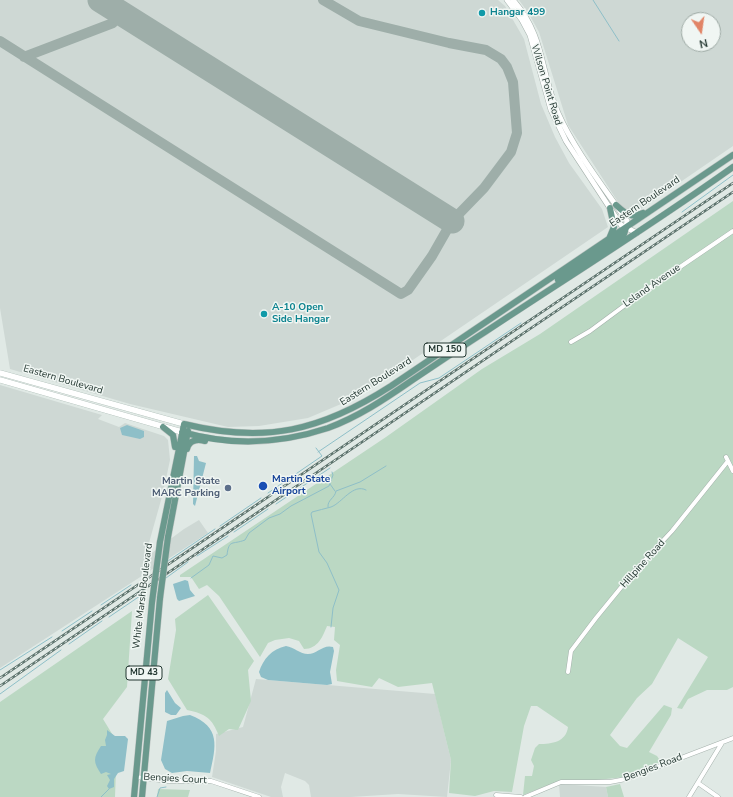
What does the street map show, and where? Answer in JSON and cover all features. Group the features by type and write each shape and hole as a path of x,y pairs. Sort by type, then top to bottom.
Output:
{"main road":[{"name":"Eastern Boulevard","path":"0,373 186,425 225,432 262,433 298,428 340,415 391,386 733,155"},
{"name":"Eastern Boulevard","path":"0,380 163,427 216,440 245,442 279,440 310,434 342,422 380,402 637,233 733,167"},
{"path":"613,207 626,214 634,216 662,203"},
{"path":"609,239 614,227 613,207"},
{"path":"530,302 539,293 624,234 626,228"},
{"name":"White Marsh Boulevard","path":"142,797 160,598 186,425"},
{"path":"163,427 173,435 175,440 173,460 174,466"},
{"name":"White Marsh Boulevard","path":"134,797 152,602 160,542 174,466 185,433"},
{"path":"178,481 182,476 189,444 195,441 210,442 216,440"}],"street":[{"name":"Wilson Point Road","path":"507,0 522,20 530,35 551,110 613,207 622,225 637,233"},
{"name":"Wilson Point Road","path":"513,0 524,14 534,32 543,58 554,104 567,137"},
{"name":"Leland Avenue","path":"571,342 590,331 636,297 733,231"},
{"name":"Hillpine Road","path":"568,672 571,652 596,618 632,574 672,531 728,459 733,471"},
{"name":"Bengies Road","path":"525,797 561,782 610,782 626,779 733,738"},
{"path":"689,797 723,742"},
{"name":"Bengies Court","path":"136,777 211,781 259,797"},
{"path":"698,783 718,797"},
{"path":"496,795 521,797"}],"shaded area":[{"path":"0,0 498,0 505,6 524,39 541,104 555,137 569,163 602,209 608,227 360,396 308,418 259,426 228,427 130,404 10,369 0,308"},
{"path":"519,0 733,0 733,146 641,209 635,211 627,210 620,205 568,125 539,32"},
{"path":"0,385 102,415 98,419 119,427 125,423 164,436 168,440 170,460 163,493 147,550 153,552 199,520 208,533 0,668"},
{"path":"256,679 435,694 451,760 447,797 398,794 351,797 311,797 309,785 305,781 285,773 281,787 283,797 271,797 212,777 216,751 216,734 243,727"},
{"path":"559,784 606,787 608,797 560,797"}],"green space":[{"path":"733,201 733,687 727,690 707,690 688,699 682,709 677,708 708,657 678,638 652,684 637,698 610,735 620,746 627,748 664,705 672,708 671,715 649,752 657,756 661,762 626,777 586,781 559,781 523,795 525,776 532,776 534,766 531,760 535,748 539,744 558,741 567,732 568,727 537,706 531,706 524,726 512,792 494,791 475,796 449,793 451,760 432,683 398,687 379,678 372,687 337,681 336,670 340,645 334,640 335,627 327,626 324,634 313,647 304,649 299,641 289,638 275,640 268,643 260,657 219,596 207,585 199,589 191,577 180,577 180,575 386,437 482,369 540,334"},
{"path":"208,595 254,661 248,670 251,701 238,730 229,729 219,736 214,725 208,718 199,713 187,710 168,679 176,630 175,619"},
{"path":"132,611 127,687 103,719 117,742 115,797 0,797 0,702"},
{"path":"620,784 624,797 608,797 606,787"},
{"path":"158,789 190,790 188,797 157,797"}],"water":[{"path":"127,425 144,431 144,437 140,439 122,435 120,428"},
{"path":"194,456 197,456 199,461 206,463 195,506 193,504"},
{"path":"185,580 188,581 190,590 195,596 179,601 177,599 173,584"},
{"path":"286,646 308,654 329,646 333,647 334,651 330,672 332,684 327,685 268,680 261,677 259,672 269,655 281,647"},
{"path":"167,690 175,703 181,708 176,715 171,715 165,712 165,693"},
{"path":"190,715 207,725 212,732 214,738 214,754 210,773 187,771 172,773 165,769 161,760 167,721"},
{"path":"107,730 115,736 125,736 128,739 124,771 118,773 114,779 114,787 109,789 107,786 110,780 107,775 111,774 106,772 101,774 95,763 96,754 101,746 106,746 105,740"}],"waterway":[{"path":"593,0 619,41"},
{"path":"682,212 733,175"},
{"path":"318,452 420,383 439,378 521,323"},
{"path":"268,493 322,456 316,448"},
{"path":"328,507 336,491 360,482 386,466"},
{"path":"276,504 330,468"},
{"path":"191,578 209,565 213,556 222,558 227,555 229,547 232,543 245,540 249,533 269,518 280,514 291,506 329,486 333,475 332,472"},
{"path":"330,484 335,491"},
{"path":"331,627 333,608 339,590 327,563 319,552 311,514 312,512 335,505 352,491 357,489 366,490"},
{"path":"220,526 261,498"},
{"path":"234,532 268,509"},
{"path":"168,561 215,529"},
{"path":"197,556 228,536"},
{"path":"166,578 188,562"},
{"path":"101,605 131,585"},
{"path":"109,617 140,596"},
{"path":"62,631 92,611"},
{"path":"69,644 102,621"},
{"path":"0,670 52,637"},
{"path":"0,694 61,650"},
{"path":"157,797 160,788 166,787"},
{"path":"101,797 109,789"}],"taxiway":[{"path":"0,41 401,294 408,290 432,256 452,221 484,188 511,152 517,133 513,82 507,67 501,59 486,50 449,43 359,21 323,0"},
{"path":"24,57 113,23"}],"runway":[{"path":"100,0 452,221"}],"railway":[{"path":"0,678 733,183"},
{"path":"0,686 733,192"}],"place":[{"name":"Hangar 499","path":"482,13"},
{"name":"A-10 Open Side Hangar","path":"264,314"},
{"name":"Martin State Airport","path":"263,486"},
{"name":"Martin State MARC Parking","path":"228,488"}]}
